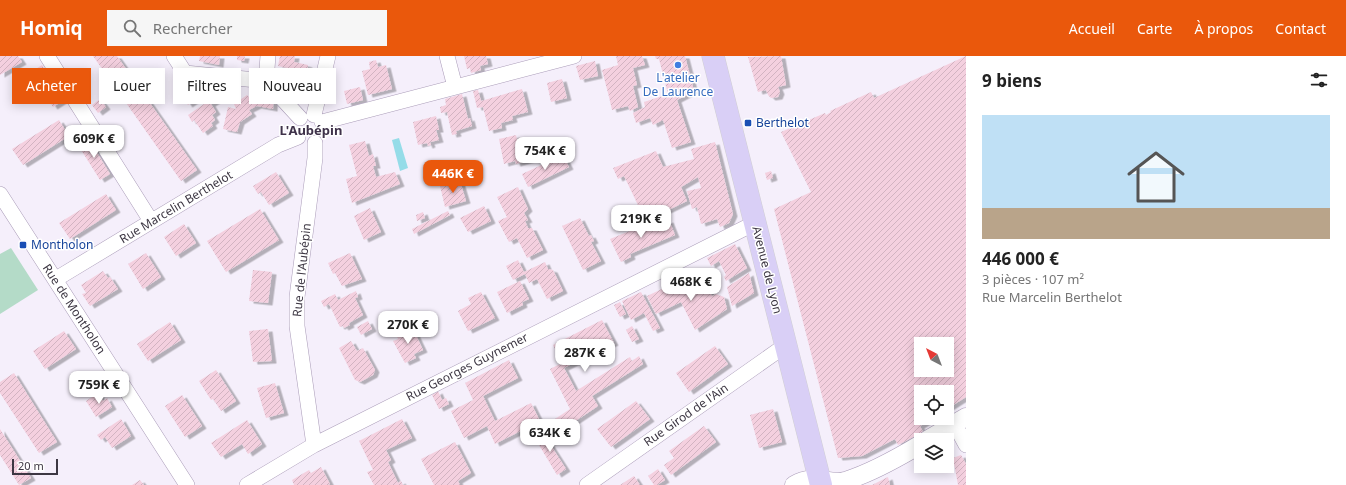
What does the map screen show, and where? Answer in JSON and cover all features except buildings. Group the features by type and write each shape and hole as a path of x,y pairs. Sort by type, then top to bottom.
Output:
{"main road":[{"name":"Avenue de Lyon","path":"712,56 821,482"}],"street":[{"path":"47,56 151,221"},
{"path":"174,56 184,73 249,79"},
{"path":"267,68 268,56"},
{"path":"312,118 328,56"},
{"path":"447,56 455,87"},
{"path":"295,104 312,118 324,132 315,143 306,144 298,137 295,127 312,118 455,87 574,56"},
{"name":"Rue Marcelin Berthelot","path":"56,279 278,145 298,137"},
{"name":"Rue de l'Aubépin","path":"314,445 297,326 297,297 315,158 315,143"},
{"name":"Rue de Montholon","path":"0,194 187,485"},
{"name":"Rue Georges Guynemer","path":"247,485 314,445 755,223"},
{"name":"Rue Girod de l'Ain","path":"587,485 786,345"},
{"path":"939,433 960,420 966,445"},
{"path":"794,485 801,481 834,483 845,482 903,455 914,448"}],"green space":[{"path":"11,248 38,290 0,314 0,254"}],"water":[{"path":"399,138 408,168 400,171 392,140"}],"place":[{"name":"L'atelier De Laurence","path":"678,65"},
{"name":"Berthelot","path":"748,123"},
{"name":"Montholon","path":"23,245"}],"district":[{"name":"L'Aubépin","path":"311,130"}]}
